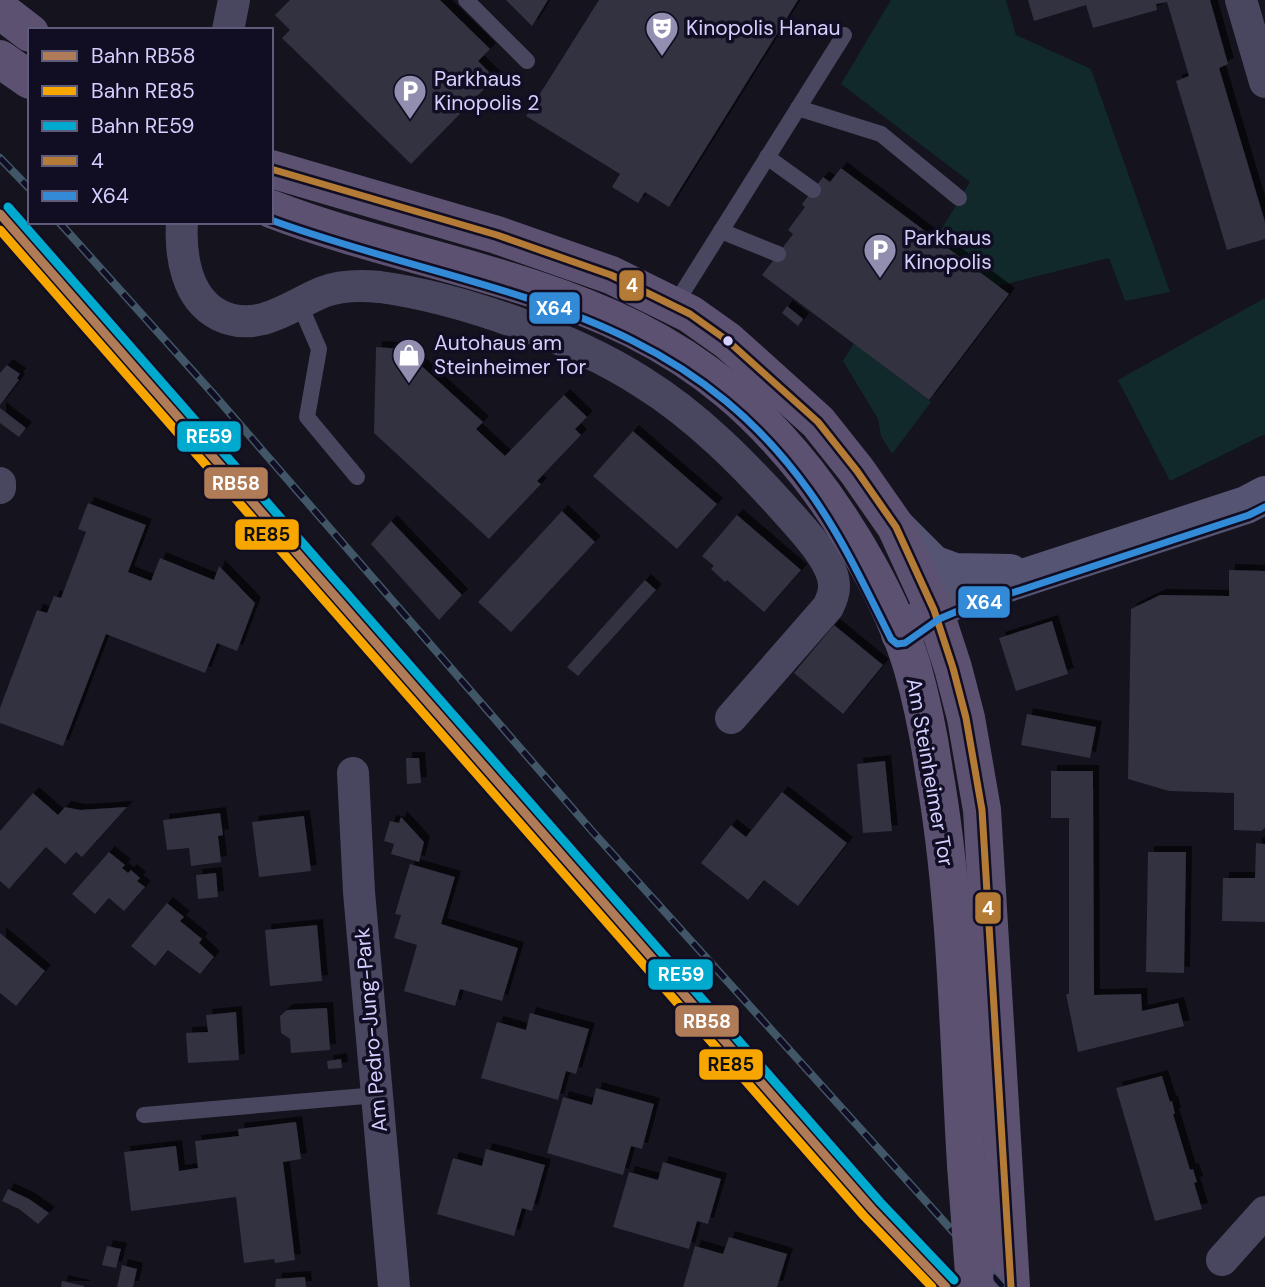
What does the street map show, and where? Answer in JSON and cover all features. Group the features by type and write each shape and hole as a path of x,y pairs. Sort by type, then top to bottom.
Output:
{"main road":[{"path":"0,10 28,31"},
{"path":"0,59 28,79"},
{"name":"Am Steinheimer Tor","path":"273,170 497,235 611,275 674,306 728,341 818,422 858,471 896,527 934,611 967,718 982,810 1011,1287"},
{"name":"Am Steinheimer Tor","path":"273,209 341,233 470,268 566,300 633,329 694,363 742,400 784,444 829,501 866,561 900,634 912,666 927,725 942,812 951,902 965,1165 975,1287"},
{"path":"900,634 956,600 1259,502"},
{"path":"896,527 933,564 955,572 1036,574"}],"street":[{"path":"228,28 234,0"},
{"path":"1241,0 1265,82"},
{"path":"182,224 181,240 190,284 205,304 218,314 246,322 263,321 321,293 342,286 362,285 417,293 487,314 595,356 643,382 723,446 810,537 833,578 834,586 828,607 731,718"},
{"name":"Am Pedro-Jung-Park","path":"353,773 359,892 394,1287"},
{"path":"1222,1260 1265,1212"}],"lane":[{"path":"466,0 527,61"},
{"path":"674,306 844,35"},
{"path":"798,108 881,134 959,198"},
{"path":"767,157 813,190"},
{"path":"721,231 778,254"},
{"path":"300,305 319,349 307,416 357,477"},
{"path":"144,1115 377,1095"}],"green space":[{"path":"891,0 1006,0 1016,35 1091,69 1170,292 1125,301 1109,258 998,286 935,240 970,182 841,84"},
{"path":"1265,298 1265,434 1170,481 1118,380"},
{"path":"854,343 931,402 892,454 881,436 878,419 843,361"}],"building":[{"name":"Parkhaus Kinopolis 2","path":"290,0 440,0 490,49 478,61 495,78 411,164 282,38 290,30 275,15"},
{"path":"506,0 548,0 532,26"},
{"name":"Kinopolis Hanau","path":"599,0 798,0 669,207 645,192 638,203 612,187 620,174 526,116"},
{"path":"1028,0 1210,0 1228,64 1219,68 1265,222 1265,239 1227,250 1176,81 1189,76 1167,2 1156,4 1157,10 1093,28 1086,5 1034,21"},
{"name":"Parkhaus Kinopolis","path":"841,168 1009,294 929,400 762,275 793,234 788,230 805,207 802,204 823,177 830,182"},
{"path":"787,306 803,319 798,326 782,313"},
{"path":"376,347 403,349 483,422 476,429 505,456 564,395 587,417 575,429 581,435 537,481 541,484 489,539 374,433"},
{"path":"7,365 20,374 17,378 19,380 0,405 0,373"},
{"path":"0,408 26,428 19,437 0,423"},
{"path":"633,431 717,504 677,549 593,476"},
{"path":"88,503 146,525 128,572 151,581 160,558 214,580 219,566 255,603 237,651 217,643 205,673 106,634 63,746 0,723 0,708 37,610 47,613 54,596 61,598 86,532 78,529"},
{"path":"562,511 595,542 511,632 478,602"},
{"path":"737,515 801,570 764,612 727,580 725,582 711,569 714,566 702,556"},
{"path":"391,521 462,595 439,620 371,544"},
{"path":"1229,570 1265,571 1265,828 1261,831 1234,830 1234,793 1169,791 1128,779 1131,609 1160,595 1229,596"},
{"path":"645,580 656,590 578,676 567,667"},
{"path":"1052,621 1068,674 1016,691 999,638"},
{"path":"834,625 883,665 843,714 794,673"},
{"path":"1027,714 1096,727 1090,758 1021,745"},
{"path":"406,758 419,758 421,783 407,784"},
{"path":"885,761 892,831 863,833 857,764"},
{"path":"1051,771 1093,771 1094,995 1141,994 1142,1011 1178,1003 1184,1026 1078,1052 1066,994 1069,994 1069,818 1051,818"},
{"path":"782,792 847,843 798,906 764,880 748,900 701,863 731,825 746,837"},
{"path":"33,793 58,815 65,807 80,810 127,807 82,857 76,852 65,864 46,847 9,889 0,881 0,831"},
{"path":"220,813 223,835 218,836 221,862 191,866 189,848 167,850 163,820"},
{"path":"304,816 311,871 259,877 252,822"},
{"path":"401,817 424,842 419,862 391,854 394,844 384,841 390,821 399,823"},
{"path":"1256,843 1265,844 1265,922 1222,921 1223,878 1255,878"},
{"path":"109,852 125,865 122,868 128,873 131,870 140,878 137,881 145,887 124,911 109,898 95,914 72,894"},
{"path":"1148,852 1186,852 1184,973 1146,972"},
{"path":"410,864 455,877 441,924 518,948 502,1001 460,989 455,1006 404,991 417,945 394,938 401,915 395,914"},
{"path":"216,873 218,897 198,899 196,875"},
{"path":"167,903 184,917 180,921 202,939 199,943 214,957 200,974 168,950 155,966 131,946"},
{"path":"317,925 322,981 270,986 265,930"},
{"path":"0,933 45,971 16,1006 0,993"},
{"path":"327,1008 330,1050 291,1053 290,1039 281,1033 280,1016 287,1010"},
{"path":"236,1012 239,1060 188,1063 186,1033 208,1032 206,1015"},
{"path":"530,1013 589,1029 576,1074 566,1071 558,1100 481,1078 497,1022 526,1030"},
{"path":"341,1059 342,1068 328,1069 327,1061"},
{"path":"1162,1076 1170,1102 1172,1101 1173,1114 1190,1170 1193,1169 1197,1182 1194,1183 1202,1209 1155,1221 1116,1088"},
{"path":"596,1088 654,1104 642,1149 631,1146 623,1175 547,1153 563,1097 592,1105"},
{"path":"296,1122 301,1159 283,1162 295,1260 275,1263 274,1259 244,1263 236,1197 131,1211 124,1152 176,1146 179,1171 198,1168 195,1141 239,1136 238,1129"},
{"path":"486,1149 545,1165 532,1211 522,1208 514,1236 437,1214 453,1158 482,1166"},
{"path":"663,1162 721,1179 708,1224 697,1221 689,1249 613,1227 629,1172 658,1180"},
{"path":"8,1189 49,1213 38,1224 19,1209 2,1201"},
{"path":"729,1237 787,1254 777,1287 683,1287 695,1246 723,1254"},
{"path":"107,1246 121,1249 116,1268 102,1265"},
{"path":"122,1265 137,1269 133,1287 117,1287"},
{"path":"305,1277 306,1287 275,1287 276,1279"},
{"path":"62,1281 84,1286 84,1287 61,1287"}],"railway":[{"path":"0,158 28,187"},
{"path":"61,224 216,397 592,831 1003,1287"}],"rail line":[{"name":"RE59","path":"8,207 880,1202 954,1280"},
{"name":"RB58","path":"0,214 872,1209 946,1287"},
{"name":"RE85","path":"0,230 864,1216 932,1287"}],"transit line":[{"name":"4","path":"273,170 497,235 611,275 690,314 728,341 818,422 896,527 934,610 953,668 966,718 982,810 1011,1287"},
{"name":"X64","path":"273,221 564,311 632,340 696,378 755,427 809,491 843,545 891,639 897,644 905,643 939,619 960,610 1249,515 1265,507"}],"place":[{"name":"Kinopolis Hanau","path":"662,58"},
{"name":"Parkhaus Kinopolis 2","path":"410,121"},
{"name":"Parkhaus Kinopolis","path":"880,280"},
{"name":"Autohaus am Steinheimer Tor","path":"409,385"}]}
